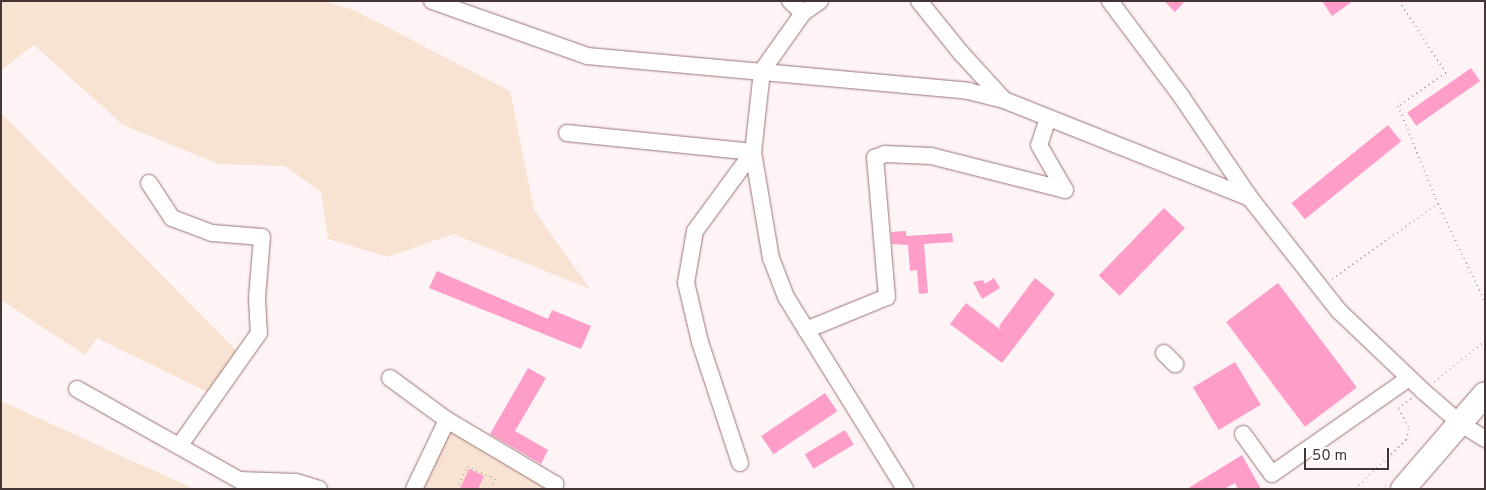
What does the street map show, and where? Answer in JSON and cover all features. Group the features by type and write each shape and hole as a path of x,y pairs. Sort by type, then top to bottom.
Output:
{"highway":[{"path":"1402,489 1461,424 1485,394"}],"street":[{"path":"432,1 587,56 968,91 1004,100 1250,198"},
{"path":"790,1 803,13"},
{"path":"820,1 803,13 762,71 753,152 776,273 806,330 905,489"},
{"path":"919,1 961,53 1004,100"},
{"path":"1110,1 1181,96 1250,198 1320,288 1423,391 1461,424 1485,438"},
{"path":"806,330 887,297 875,158 885,154 931,156 1065,190 1039,145 1048,118"},
{"path":"567,134 753,152"},
{"path":"740,463 700,342 686,283 695,231 753,152"},
{"path":"149,183 172,218 212,233 262,237 257,298 259,333 180,445"},
{"path":"390,378 447,420 555,484 555,489"},
{"path":"1243,434 1272,474 1409,378"},
{"path":"77,389 180,445 222,473 239,480 296,482 318,489"},
{"path":"414,489 447,420"}],"path":[{"path":"1399,1 1446,73 1398,106 1438,204 1485,302"},
{"path":"1320,288 1438,204"},
{"path":"1355,489 1406,440 1409,427 1398,408 1423,391 1485,341"},
{"path":"457,489 467,467 495,479 491,489"}],"shaded area":[{"path":"1,1 324,1 354,10 510,91 534,210 590,289 453,234 388,257 328,239 321,192 285,166 218,164 123,125 34,45 1,70"},
{"path":"1,113 238,352 207,392 97,338 85,355 1,300"},
{"path":"1,401 194,489 1,489"},
{"path":"450,429 549,489 421,489"}],"building":[{"path":"1164,1 1185,1 1175,12"},
{"path":"1322,1 1353,1 1332,16"},
{"path":"1471,68 1480,81 1416,126 1407,113"},
{"path":"1388,125 1401,141 1305,219 1292,203"},
{"path":"1164,208 1185,228 1120,296 1099,276"},
{"path":"906,231 906,236 952,233 953,242 924,244 928,293 919,294 917,270 910,271 908,245 892,244 891,232"},
{"path":"437,271 548,319 552,310 591,326 581,349 429,288"},
{"path":"994,278 1000,288 982,299 973,282 983,280 985,284"},
{"path":"1035,278 1055,294 1002,363 950,324 966,303 1001,330 999,326"},
{"path":"1278,283 1357,388 1305,427 1226,322"},
{"path":"1235,362 1261,405 1219,430 1193,387"},
{"path":"528,368 546,378 515,431 548,450 541,464 490,434"},
{"path":"825,393 837,411 773,454 761,436"},
{"path":"845,430 854,445 813,469 805,454"},
{"path":"1242,455 1261,489 1238,489 1235,483 1224,489 1187,489"},
{"path":"469,469 484,476 478,489 460,489"}]}
